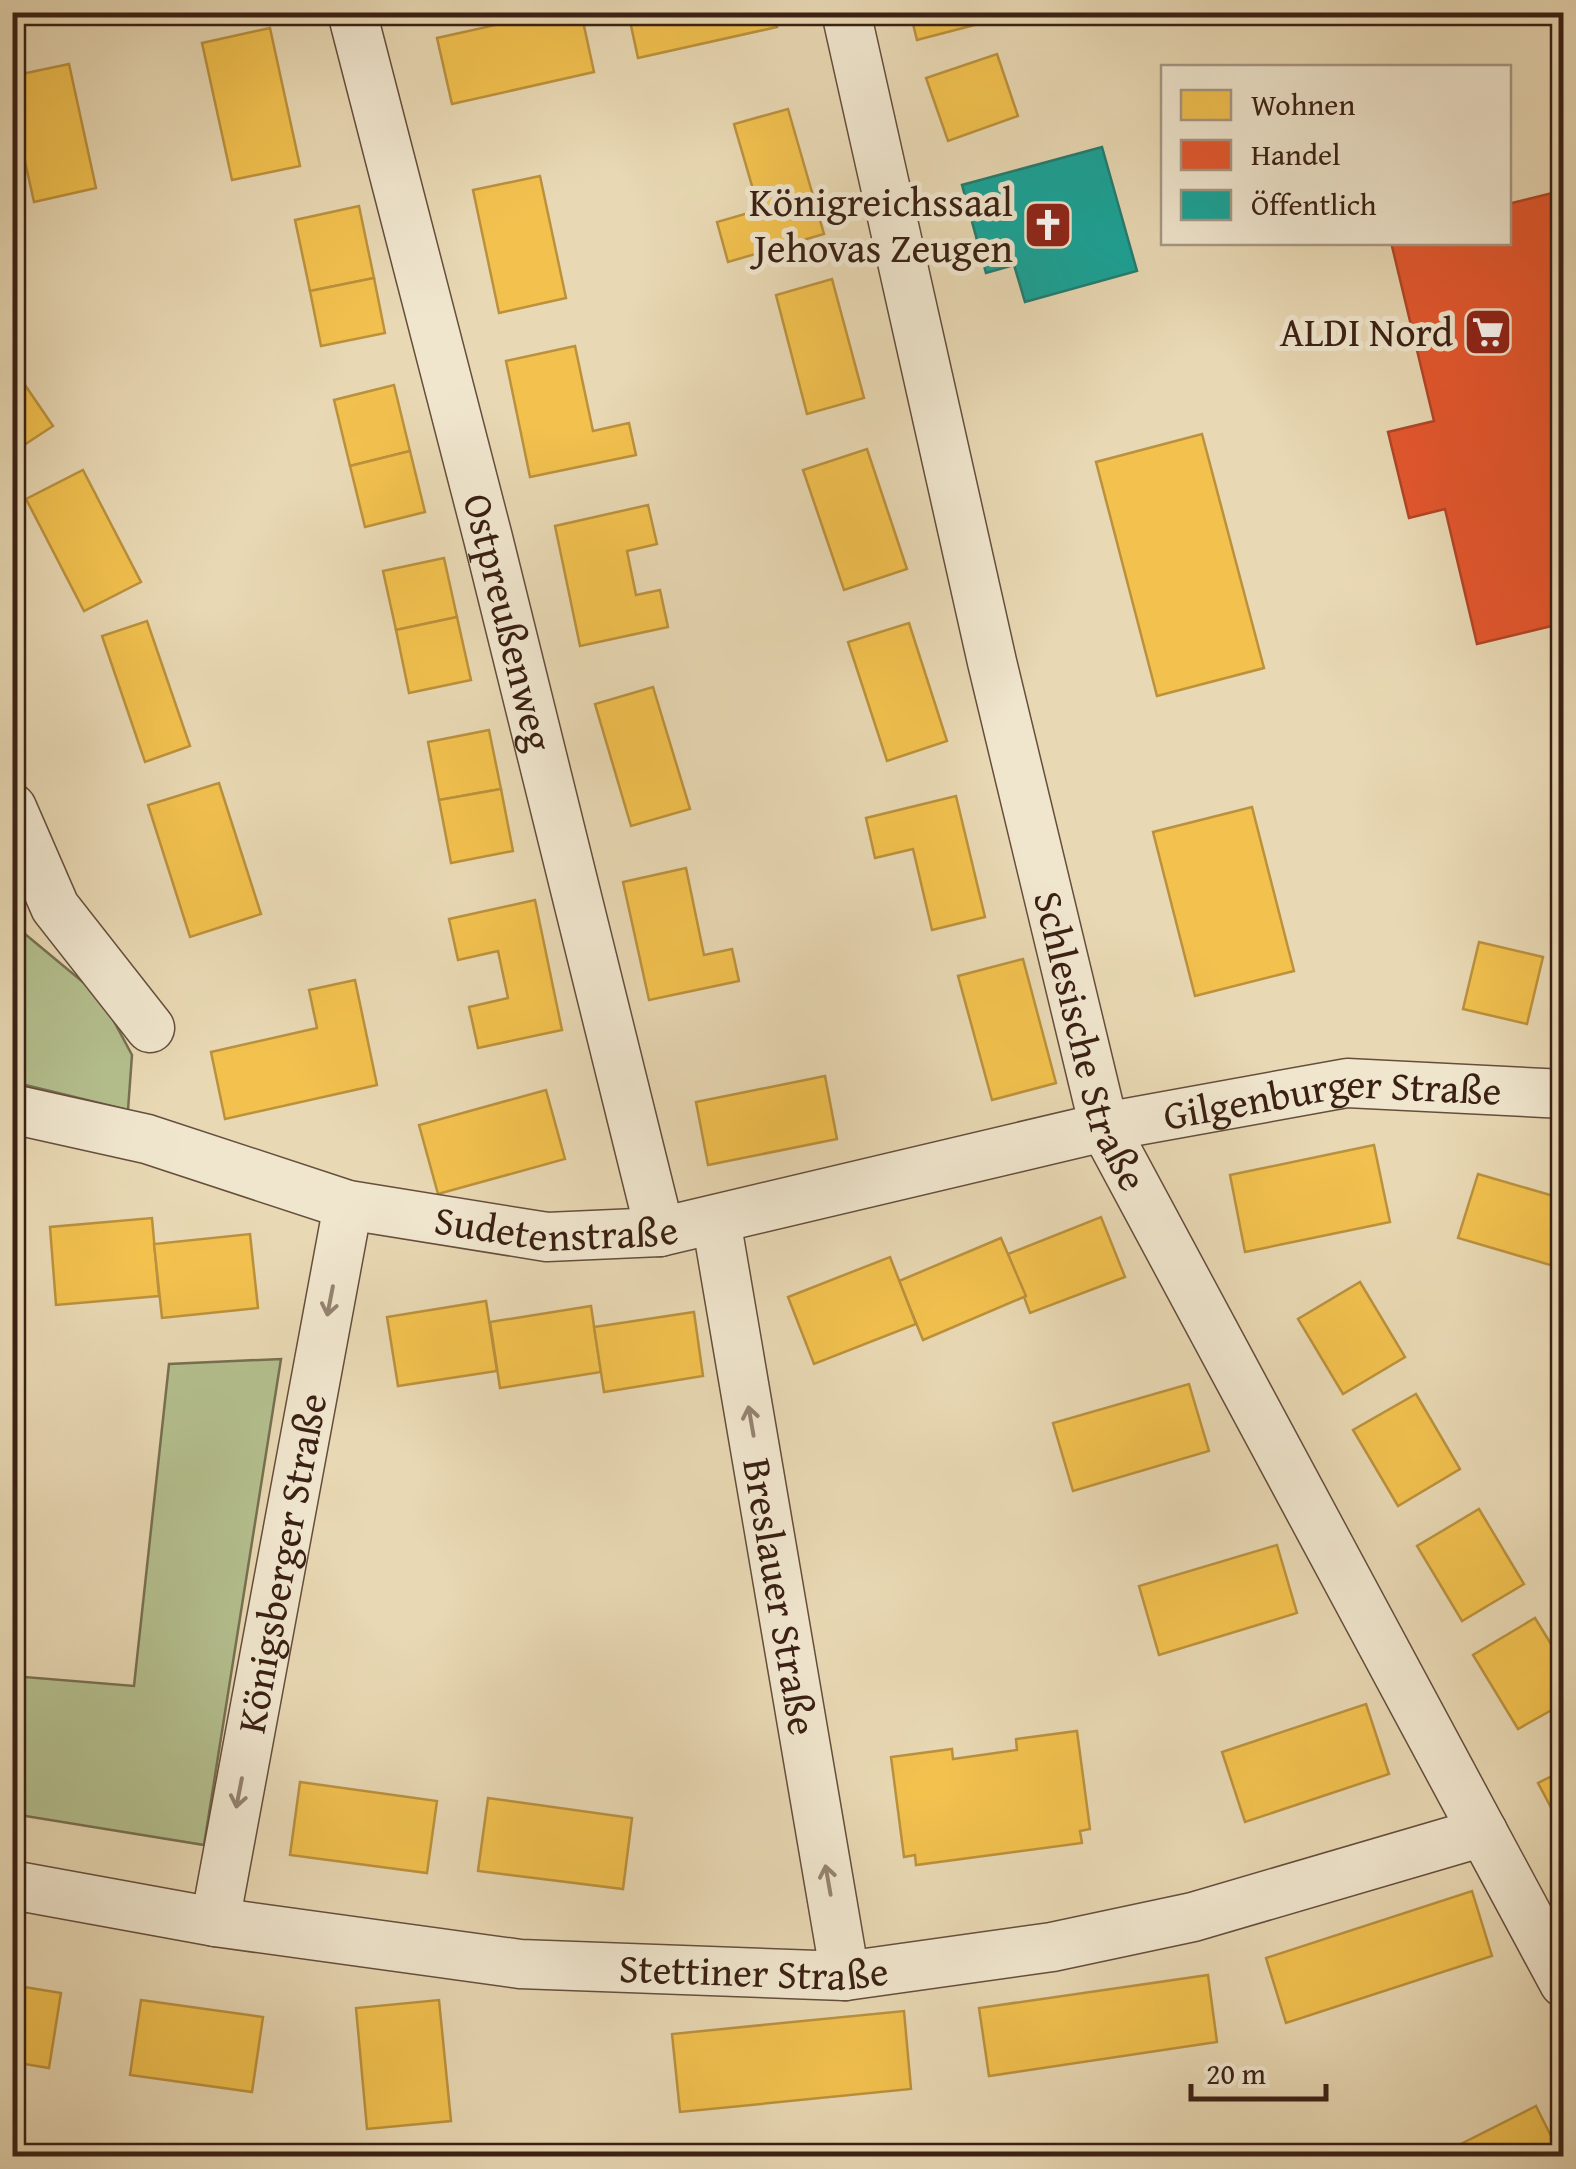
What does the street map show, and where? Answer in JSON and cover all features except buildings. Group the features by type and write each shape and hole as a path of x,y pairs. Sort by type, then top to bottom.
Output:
{"street":[{"name":"Ostpreußenweg","path":"352,12 488,538 660,1232"},
{"name":"Schlesische Straße","path":"846,12 992,662 1104,1127 1564,1982"},
{"path":"12,808 54,907 150,1028"},
{"name":"Gilgenburger Straße","path":"1104,1127 1346,1082 1564,1094"},
{"name":"Sudetenstraße","path":"12,1109 147,1139 348,1205 546,1237 660,1232 1104,1127"},
{"name":"Königsberger Straße","path":"215,1922 348,1205"},
{"name":"Breslauer Straße","path":"716,1220 845,1976"},
{"name":"Stettiner Straße","path":"12,1885 215,1922 520,1964 845,1976 1052,1947 1193,1916 1483,1832"}],"green space":[{"path":"25,934 101,997 132,1055 128,1110 13,1082 13,942"},
{"path":"281,1359 204,1845 13,1814 13,1676 134,1686 169,1364"}],"place":[{"name":"Königreichssaal Jehovas Zeugen","path":"1048,225"},
{"name":"ALDI Nord","path":"1488,332"}]}
